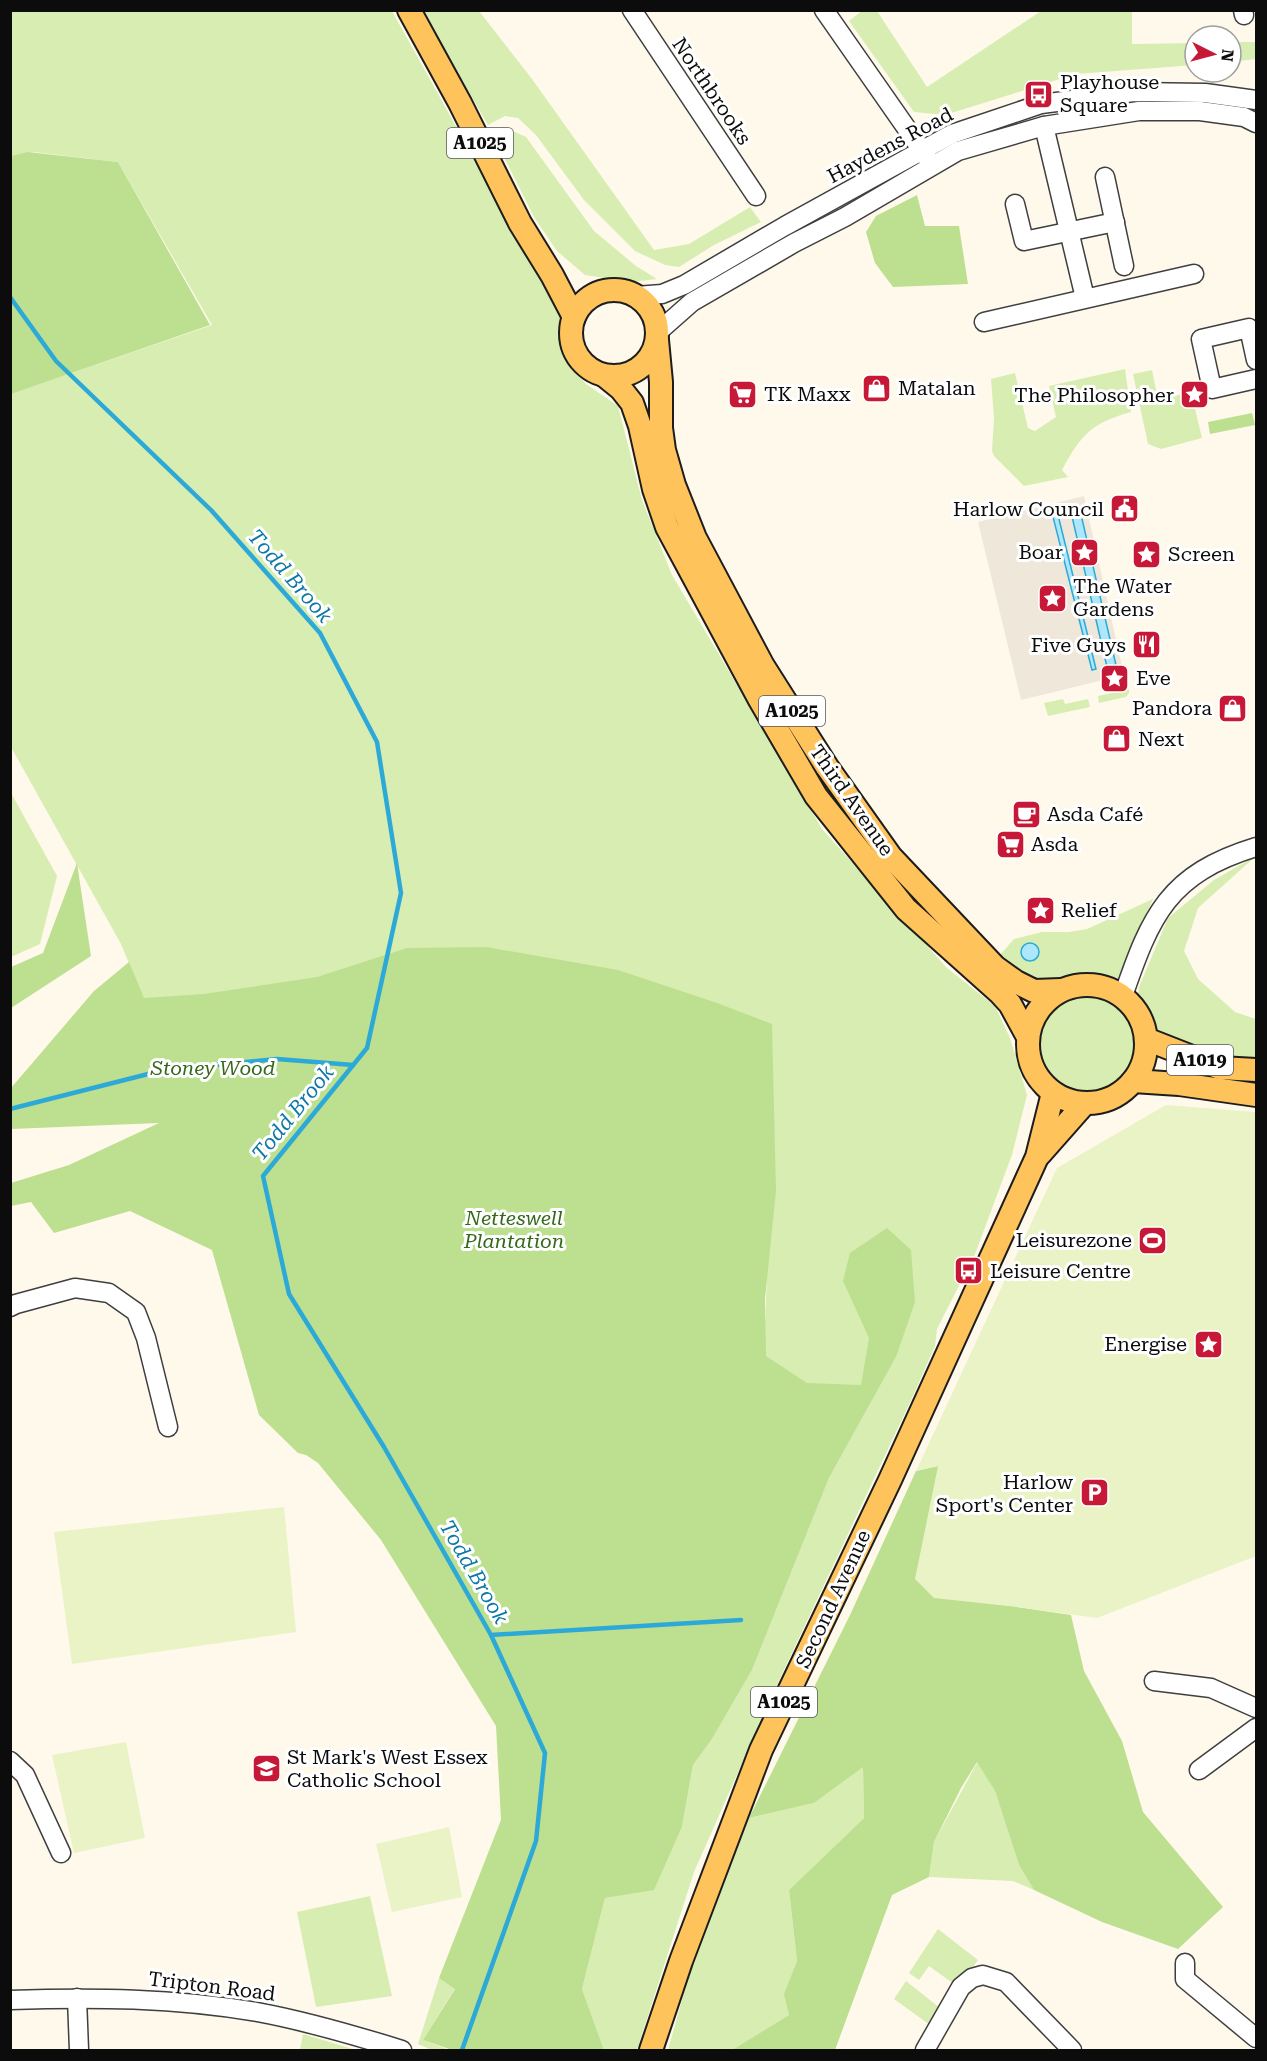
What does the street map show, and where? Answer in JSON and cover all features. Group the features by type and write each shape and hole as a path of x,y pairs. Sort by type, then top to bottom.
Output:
{"main road":[{"name":"A1025","path":"409,10 460,103 520,223 552,275 574,317 571,341 575,353 588,367 604,376"},
{"path":"552,275 595,294"},
{"path":"574,317 579,307 595,294 609,290 623,291 636,296"},
{"name":"A1025","path":"636,296 646,303 653,314 657,336"},
{"path":"604,376 619,377 632,373 644,365 652,354 657,336"},
{"name":"Third Avenue","path":"657,336 661,382 661,428 664,450 674,485 695,538 763,666 826,767 891,857 995,967 1034,991 1062,990"},
{"name":"Third Avenue","path":"604,376 621,389 632,403 640,426 654,489 667,527 760,700 816,796 906,909 1010,1004 1028,1037"},
{"path":"1084,985 1097,985 1110,989 1123,996 1139,1015 1146,1039 1144,1060 1133,1081 1123,1091 1109,1099 1085,1103 1063,1098 1053,1093 1036,1074 1031,1062 1028,1037 1032,1020 1042,1005 1062,990 1084,985"},
{"name":"A1019","path":"1146,1039 1220,1068 1257,1070"},
{"name":"A1019","path":"1133,1081 1179,1084 1257,1095"},
{"name":"Second Avenue","path":"651,2050 681,1961 761,1750 890,1480 1037,1157 1053,1093"},
{"name":"Second Avenue","path":"1037,1157 1085,1103"}],"street":[{"name":"Northbrooks","path":"632,10 756,196"},
{"path":"828,12 927,158"},
{"name":"Haydens Road","path":"657,336 692,302 794,243 845,217 927,158 952,134 1041,104 1134,92 1205,93 1257,100"},
{"name":"Haydens Road","path":"636,296 662,294 684,285 785,226 927,158 1044,126 1139,111 1200,111 1244,117 1257,123"},
{"path":"1044,126 1085,298"},
{"path":"1105,177 1124,266"},
{"path":"1015,204 1024,241 1115,222"},
{"path":"984,322 1194,274"},
{"path":"1257,360 1253,327 1201,339 1212,389 1257,379"},
{"path":"1123,996 1138,952 1162,905 1198,872 1221,859 1257,847"},
{"path":"10,1307 75,1288 109,1293 136,1312 146,1338 168,1427"},
{"path":"1154,1681 1211,1688 1257,1708"},
{"path":"1199,1770 1257,1728"},
{"path":"10,1761 25,1775 61,1853"},
{"path":"1185,1963 1185,1979 1257,2038"},
{"path":"925,2050 961,1987 972,1978 983,1975 1006,1982 1072,2050"},
{"path":"76,1998 80,2050"},
{"name":"Tripton Road","path":"10,2000 136,1999 256,2012 316,2024 402,2050"}],"green space":[{"path":"863,10 877,11 927,87 1041,11 1132,11 1132,44 1183,43 1183,66 1076,74 945,115 914,112 849,21"},
{"path":"11,11 392,11 562,317 564,359 586,384 618,406 642,500 672,575 822,829 947,968 995,1006 1010,1038 1027,1095 1012,1155 975,1254 937,1329 935,1346 912,1398 774,1691 694,1872 637,2050 604,2050 582,1989 605,1898 654,1889 682,1827 693,1765 712,1739 752,1670 829,1478 896,1357 870,1330 875,1388 823,1400 763,1374 768,1252 358,978 145,1002 121,944 11,747 10,394 212,325 118,162 34,152 11,156"},
{"path":"422,11 479,11 532,79 654,250 689,244 750,207 761,222 714,245 679,267 665,265 635,251 584,200 536,135 518,118 505,116 488,125"},
{"path":"1243,42 1256,42 1256,59 1243,61"},
{"path":"515,132 526,137 594,231 636,266 657,279 631,282 585,275 557,251 534,217 493,135"},
{"path":"28,152 118,162 210,325 11,394 11,156"},
{"path":"917,195 925,226 959,226 968,284 893,287 875,263 866,232 876,216"},
{"path":"1125,369 1131,412 1106,421 1082,439 1062,470 1068,477 1024,486 994,456 992,451 994,418 991,379 1015,373 1028,428 1035,431 1056,417 1049,386"},
{"path":"1152,370 1158,400 1191,392 1202,438 1161,449 1148,444 1133,374"},
{"path":"1252,413 1255,425 1210,434 1208,422"},
{"path":"1129,689 1126,697 1099,703 1098,696"},
{"path":"1063,699 1065,704 1088,699 1090,707 1048,716 1044,703"},
{"path":"10,791 57,876 40,944 11,957"},
{"path":"1256,856 1198,908 1184,951 1198,979 1235,1012 1256,1019 1256,1064 1181,1046 1164,1038 1137,1000 1139,987 1168,918 1214,880"},
{"path":"77,863 91,956 11,1008 11,967 43,953"},
{"path":"1153,899 1116,982 1088,975 1054,983 1022,980 1000,955 1014,939 1042,932 1087,929"},
{"name":"Netteswell Plantation","path":"486,947 618,970 772,1024 776,1191 765,1299 766,1356 807,1383 861,1385 869,1338 843,1281 850,1253 887,1228 911,1250 915,1302 896,1357 829,1478 752,1670 712,1739 693,1765 682,1827 654,1890 605,1898 582,1989 604,2050 452,2050 423,2040 455,1989 439,1978 501,1820 496,1726 381,1540 318,1463 298,1453 259,1415 212,1250 130,1211 54,1233 31,1202 11,1206 11,1183 69,1165 159,1123 11,1129 11,1088 94,991 129,962 144,998 204,994 317,977 407,948"},
{"path":"1087,997 1105,1001 1120,1011 1130,1026 1134,1044 1130,1062 1120,1077 1105,1087 1087,1091 1069,1087 1054,1077 1044,1062 1040,1044 1044,1026 1054,1011 1069,1001"},
{"path":"1166,1105 1256,1112 1256,1556 1097,1618 934,1598 915,1579 938,1466 916,1471 1057,1168"},
{"path":"938,1466 1017,1607 1071,1615 1084,1671 1122,1741 1143,1812 1223,1907 1178,1949 1102,1922 1034,1890 1019,1865 995,1791 977,1762 934,1842 929,1877 892,1895 835,2050 732,2050 789,2015 784,1994 797,1961 789,1890 864,1818 863,1767 814,1803 749,1818 850,1615 916,1471"},
{"path":"284,1507 296,1632 72,1664 54,1532"},
{"path":"126,1742 145,1838 74,1853 52,1755"},
{"path":"978,1761 995,1791 1019,1865 1034,1890 1013,1881 929,1877 934,1842"},
{"path":"863,1766 864,1818 789,1890 797,1961 785,1994 789,2015 732,2050 668,2050 699,1939 749,1818 814,1803"},
{"path":"449,1827 462,1897 392,1912 376,1844"},
{"path":"370,1896 392,1996 316,2007 297,1912"},
{"path":"938,1929 978,1960 958,1987 929,1966 919,1980 909,1973"},
{"path":"439,1978 455,1988 423,2040 449,2050 432,2050 418,2044"},
{"path":"906,1981 940,2008 930,2025 894,1999"},
{"path":"303,2034 356,2050 300,2050"}],"shaded area":[{"name":"The Water Gardens","path":"1084,496 1124,675 1021,700 978,522"}],"water":[{"path":"1079,506 1116,665 1107,667 1070,508"},
{"path":"1057,511 1096,669 1092,670 1052,513"},
{"path":"1030,943 1036,946 1039,952 1036,958 1030,961 1024,958 1021,952 1024,946"}],"waterway":[{"name":"Todd Brook","path":"10,297 56,361 211,510 320,633 377,742 401,893 367,1048 263,1176 289,1294 384,1447 491,1635 545,1753 536,1841 462,2050"},
{"path":"10,1109 164,1070 277,1059 353,1065"},
{"path":"491,1635 741,1620"}],"place":[{"name":"Playhouse Square","path":"1039,94"},
{"name":"Matalan","path":"877,388"},
{"name":"TK Maxx","path":"743,394"},
{"name":"The Philosopher","path":"1195,395"},
{"name":"Harlow Council","path":"1125,509"},
{"name":"Boar","path":"1084,552"},
{"name":"Screen","path":"1147,554"},
{"name":"The Water Gardens","path":"1052,598"},
{"name":"Five Guys","path":"1147,645"},
{"name":"Eve","path":"1115,678"},
{"name":"Pandora","path":"1233,708"},
{"name":"Next","path":"1117,739"},
{"name":"Asda Café","path":"1026,814"},
{"name":"Asda","path":"1010,844"},
{"name":"Relief","path":"1040,910"},
{"name":"Leisurezone","path":"1153,1240"},
{"name":"Leisure Centre","path":"969,1271"},
{"name":"Energise","path":"1208,1344"},
{"name":"Harlow Sport's Center","path":"1094,1493"},
{"name":"St Mark's West Essex Catholic School","path":"266,1769"}],"park label":[{"name":"Stoney Wood","path":"213,1068"}]}
